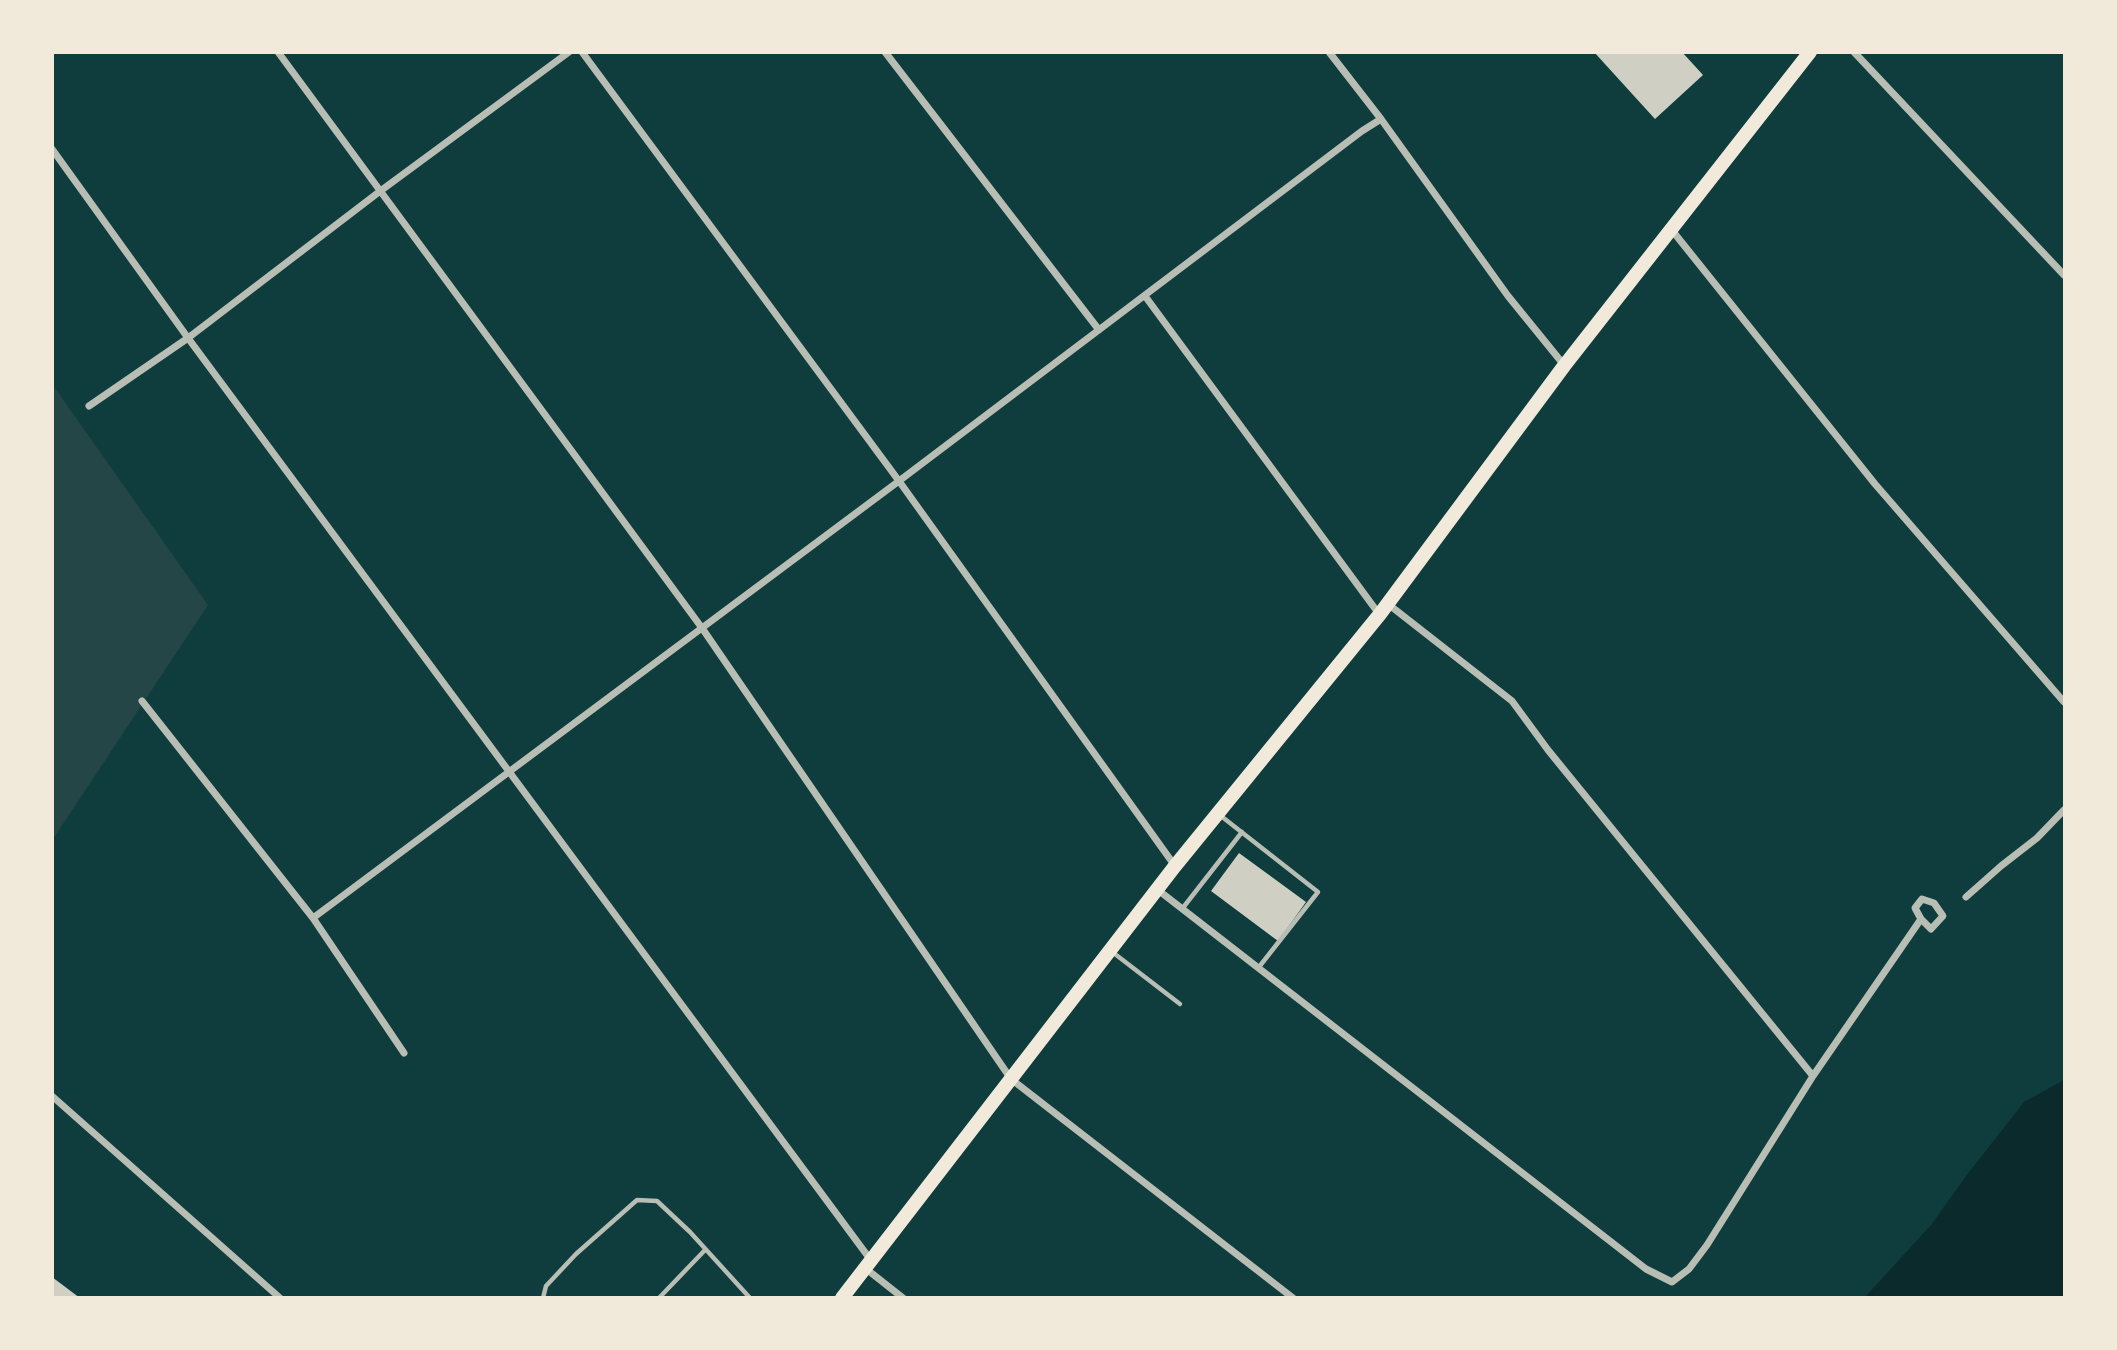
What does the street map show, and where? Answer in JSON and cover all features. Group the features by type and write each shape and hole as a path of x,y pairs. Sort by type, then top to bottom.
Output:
{"main road":[{"path":"842,1297 1175,866 1384,609 1564,366 1810,52"}],"street":[{"path":"278,52 702,628 1011,1079 1293,1297"},
{"path":"89,406 188,338 379,191 569,52"},
{"path":"582,52 899,481 1175,866"},
{"path":"885,52 1098,330"},
{"path":"1329,52 1381,119 1508,296 1564,366"},
{"path":"1854,52 2064,275"},
{"path":"313,918 1381,119"},
{"path":"52,149 188,338 510,770 867,1263 903,1297"},
{"path":"1671,229 1875,484 2064,702"},
{"path":"1145,296 1384,609 1512,701 1548,750 1813,1076"},
{"path":"142,701 313,918 404,1053"},
{"path":"1966,897 2037,838 2064,810"},
{"path":"1158,890 1646,1269 1672,1282 1689,1269 1707,1245 1813,1076 1921,919"},
{"path":"52,1096 280,1297"}],"lane":[{"path":"1218,813 1318,892 1258,968"},
{"path":"1182,909 1242,832"},
{"path":"1111,950 1180,1004"},
{"path":"543,1297 546,1286 576,1254 637,1200 657,1201 690,1232 750,1297"},
{"path":"659,1297 705,1250"}],"shaded area":[{"path":"52,384 208,605 53,839 52,839"},
{"path":"2064,1080 2064,1297 1865,1297 1931,1225 2024,1102"}],"building":[{"path":"1594,52 1682,52 1703,75 1655,119"},
{"path":"1239,853 1306,902 1278,941 1211,891"},
{"path":"52,1277 80,1298 52,1298"}]}
